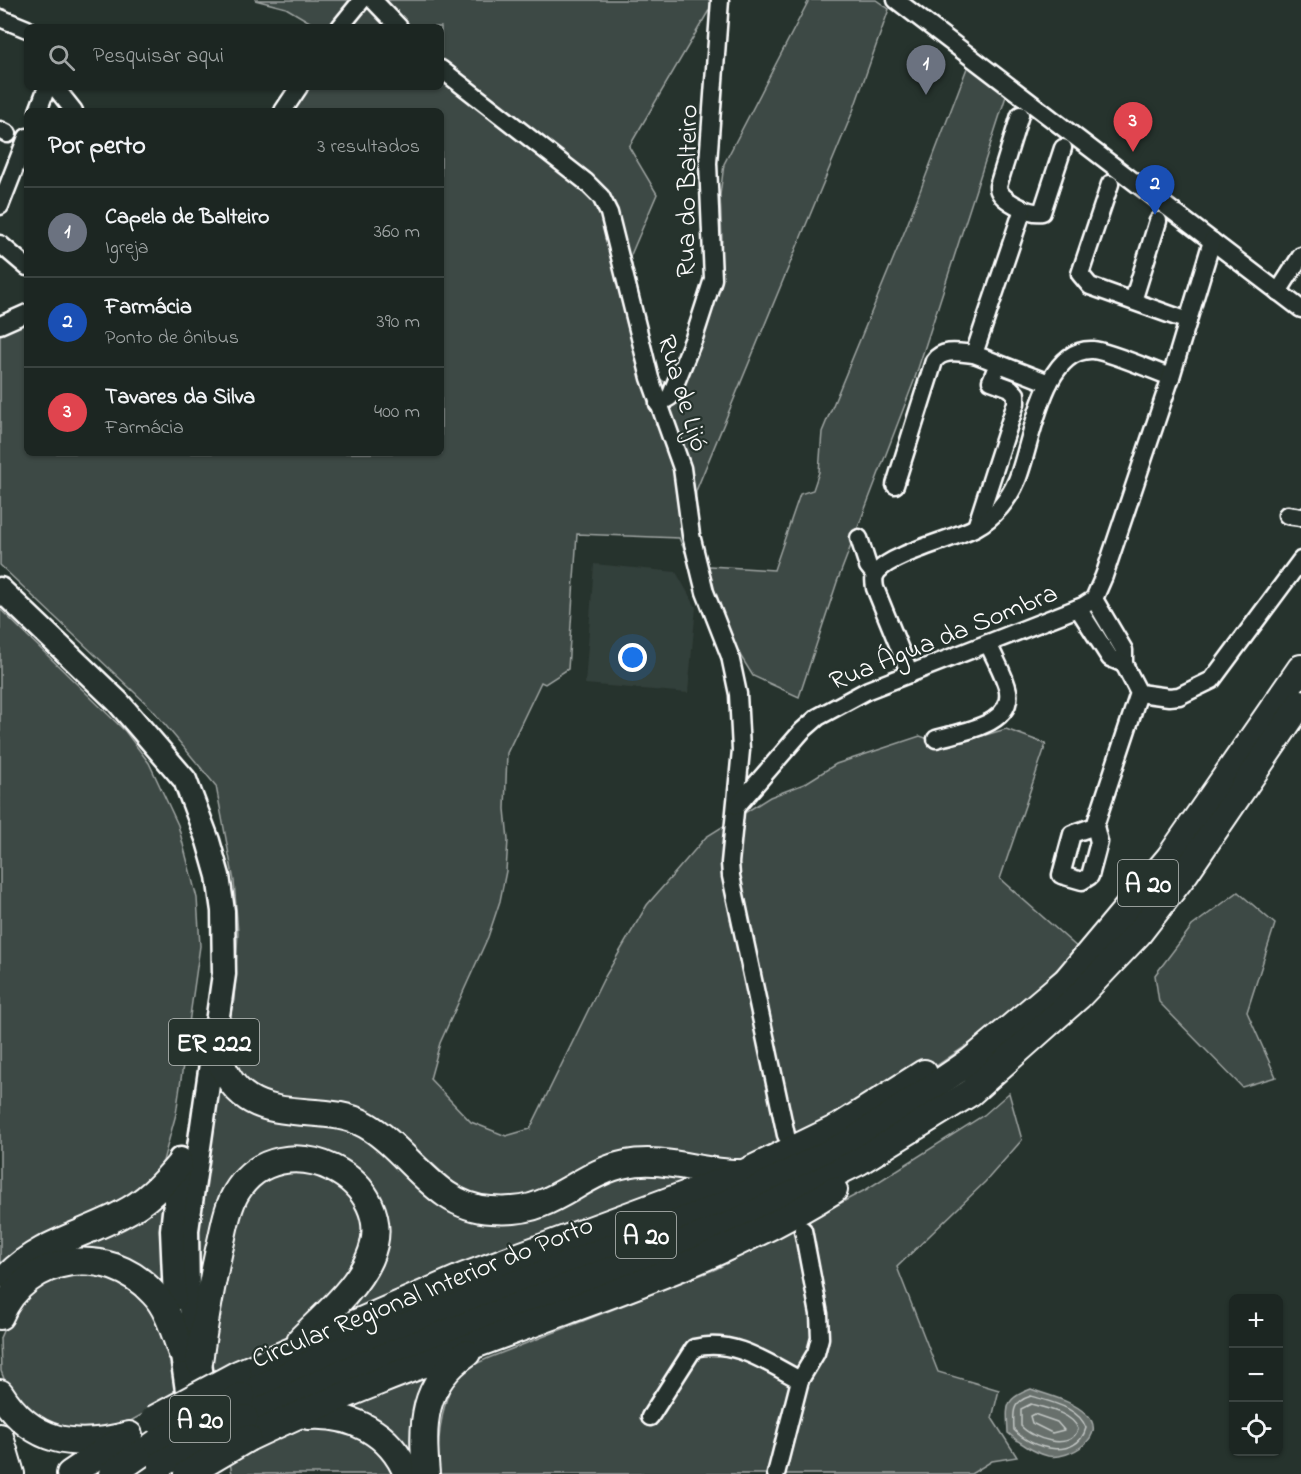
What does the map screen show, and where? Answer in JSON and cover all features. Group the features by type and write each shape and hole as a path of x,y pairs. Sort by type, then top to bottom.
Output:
{"highway":[{"name":"Circular Regional Interior do Porto","path":"112,1474 155,1449 243,1406 331,1354 724,1205 851,1142 971,1061 1066,981 1170,857 1301,668"},
{"name":"Circular Regional Interior do Porto","path":"243,1406 341,1372 732,1224 860,1161 970,1093 1079,996 1138,934 1186,872 1301,703"},
{"path":"288,1350 465,1276 710,1188 744,1173 839,1127 1000,1024 1021,1019"},
{"path":"214,1046 226,1075 235,1089 247,1098 261,1106 344,1117 364,1124 386,1139 447,1195 468,1206 489,1210 513,1210 540,1204 592,1176 625,1164 650,1161 715,1173 744,1173"},
{"path":"293,1417 487,1340 680,1269 745,1241 804,1209 951,1116 970,1093"},
{"path":"188,1474 288,1350 357,1279 369,1259 374,1237 373,1215 366,1197 352,1181 337,1169 306,1159 286,1160 267,1166 251,1176 236,1192 227,1215 206,1314 190,1357"},
{"path":"0,1285 16,1268 48,1247 122,1215 147,1198 179,1165"},
{"path":"0,1316 8,1299 25,1280 54,1265 86,1261 114,1266 138,1279 155,1294 190,1357"},
{"path":"426,1474 422,1430 426,1407 434,1389 464,1355 487,1340"},
{"path":"0,1393 10,1410 29,1426 51,1438 76,1443 100,1442 129,1435 155,1449 243,1406 293,1417 326,1415 350,1418 371,1429 390,1446 407,1474"},
{"path":"70,1474 129,1435"},
{"path":"0,1437 11,1474"}],"main road":[{"name":"ER 222","path":"0,589 118,702 185,780 218,876 223,910 224,974 187,1230 190,1357 199,1474"},
{"name":"ER 222","path":"150,739 196,846 205,880 212,941 212,973 206,1015 179,1165 171,1261 190,1357 219,1474"}],"street":[{"path":"342,24 362,0"},
{"path":"373,0 396,24"},
{"name":"Rua do Balteiro","path":"658,404 670,397 714,279 708,163 720,0"},
{"path":"896,0 1301,309"},
{"path":"0,18 24,28"},
{"name":"Rua de Lijó","path":"444,71 585,182 601,197 609,213 658,404 682,468 691,535 729,656 738,694 741,750 737,806"},
{"path":"39,108 46,90"},
{"path":"57,90 72,108"},
{"path":"285,108 297,90"},
{"path":"1020,115 997,188 999,193 1023,209 1042,212 1063,148"},
{"path":"0,206 24,146"},
{"path":"1110,184 1080,274 1090,286 1188,321"},
{"path":"974,354 1023,209"},
{"path":"1133,301 1158,220"},
{"name":"Rua Água da Sombra","path":"737,806 790,744 818,717 868,690 1078,608 1094,599 1104,576 1171,377 1212,241"},
{"path":"0,244 24,264"},
{"path":"1278,292 1301,256"},
{"path":"0,325 24,314"},
{"path":"875,575 885,566 905,555 960,535 985,523 1004,504 1017,481 1049,383 1060,364 1070,355 1095,350 1171,377"},
{"path":"896,486 937,357 948,352 974,354 1049,383"},
{"path":"976,527 1016,403 1016,394 1010,388 991,381 998,363"},
{"path":"859,538 868,566 875,575 875,588 910,674"},
{"path":"1139,693 1179,696 1212,680 1301,560"},
{"path":"1094,599 1124,650 1124,664 1139,693 1095,826"},
{"path":"1078,608 1110,658 1124,664"},
{"path":"936,739 995,719 1006,705 1008,689 988,643"},
{"path":"737,806 730,863 731,876 786,1135"},
{"path":"776,1474 800,1380 816,1353 820,1338 819,1314 803,1230"},
{"path":"650,1417 694,1348 711,1343 742,1350 800,1380"}],"shaded area":[{"path":"255,0 715,0 629,147 657,194 630,257 655,375 674,389 719,276 722,240 720,195 724,164 809,0 876,0 889,9 853,111 696,491 693,565 774,570 800,494 813,490 819,472 822,432 906,228 970,60 1007,93 914,381 837,582 799,697 753,676 706,600 679,538 577,534 568,669 545,684 541,682 507,753 505,809 508,840 506,871 500,901 488,937 440,1043 430,1079 471,1122 506,1136 530,1129 603,980 647,905 706,837 770,797 804,784 836,764 920,736 948,746 1006,729 1046,744 1000,879 1079,949 998,1024 908,1085 738,1172 677,1160 551,1196 497,1206 458,1187 400,1134 369,1115 249,1092 224,1040 234,1000 238,933 234,881 216,786 152,709 0,565 0,333 24,324 24,456 444,456 444,108 291,108 303,90 444,90 444,24 313,24 286,8"},
{"path":"594,564 676,572 696,607 688,693 585,684"},
{"path":"0,609 125,731 149,763 178,825 197,898 200,946 176,1114 163,1161 144,1187 0,1271"},
{"path":"1238,892 1275,924 1247,1012 1276,1077 1242,1087 1159,1002 1155,975 1192,926"},
{"path":"215,1078 322,1122 360,1134 475,1218 633,1169 707,1179 325,1328 378,1251 350,1171 260,1161 197,1309 193,1239"},
{"path":"1009,1093 1022,1140 985,1182 897,1267 938,1372 999,1390 992,1418 1017,1457 992,1461 971,1474 439,1474 439,1435 445,1406 449,1392 462,1372 491,1357 716,1269 867,1189 984,1115"},
{"path":"277,1171 330,1174 349,1192 362,1215 363,1241 357,1263 298,1333 267,1352 211,1374 210,1347 238,1204 257,1182"},
{"path":"162,1198 164,1300 151,1284 45,1260"},
{"path":"106,1274 134,1287 165,1329 176,1396 114,1430 58,1435 12,1399 1,1371 0,1338 13,1308 30,1289 53,1276"},
{"path":"444,1366 421,1474 335,1408"},
{"path":"315,1424 369,1439 397,1474 232,1474 230,1462 292,1429"}],"water":[{"path":"1031,1389 1067,1402 1086,1414 1092,1422 1093,1430 1084,1445 1066,1454 1048,1456 1027,1447 1008,1433 1007,1410 1011,1400"}],"place":[{"name":"Capela de Balteiro","path":"926,95"},
{"name":"Tavares da Silva","path":"1133,152"},
{"name":"Farmácia","path":"1155,215"}]}
